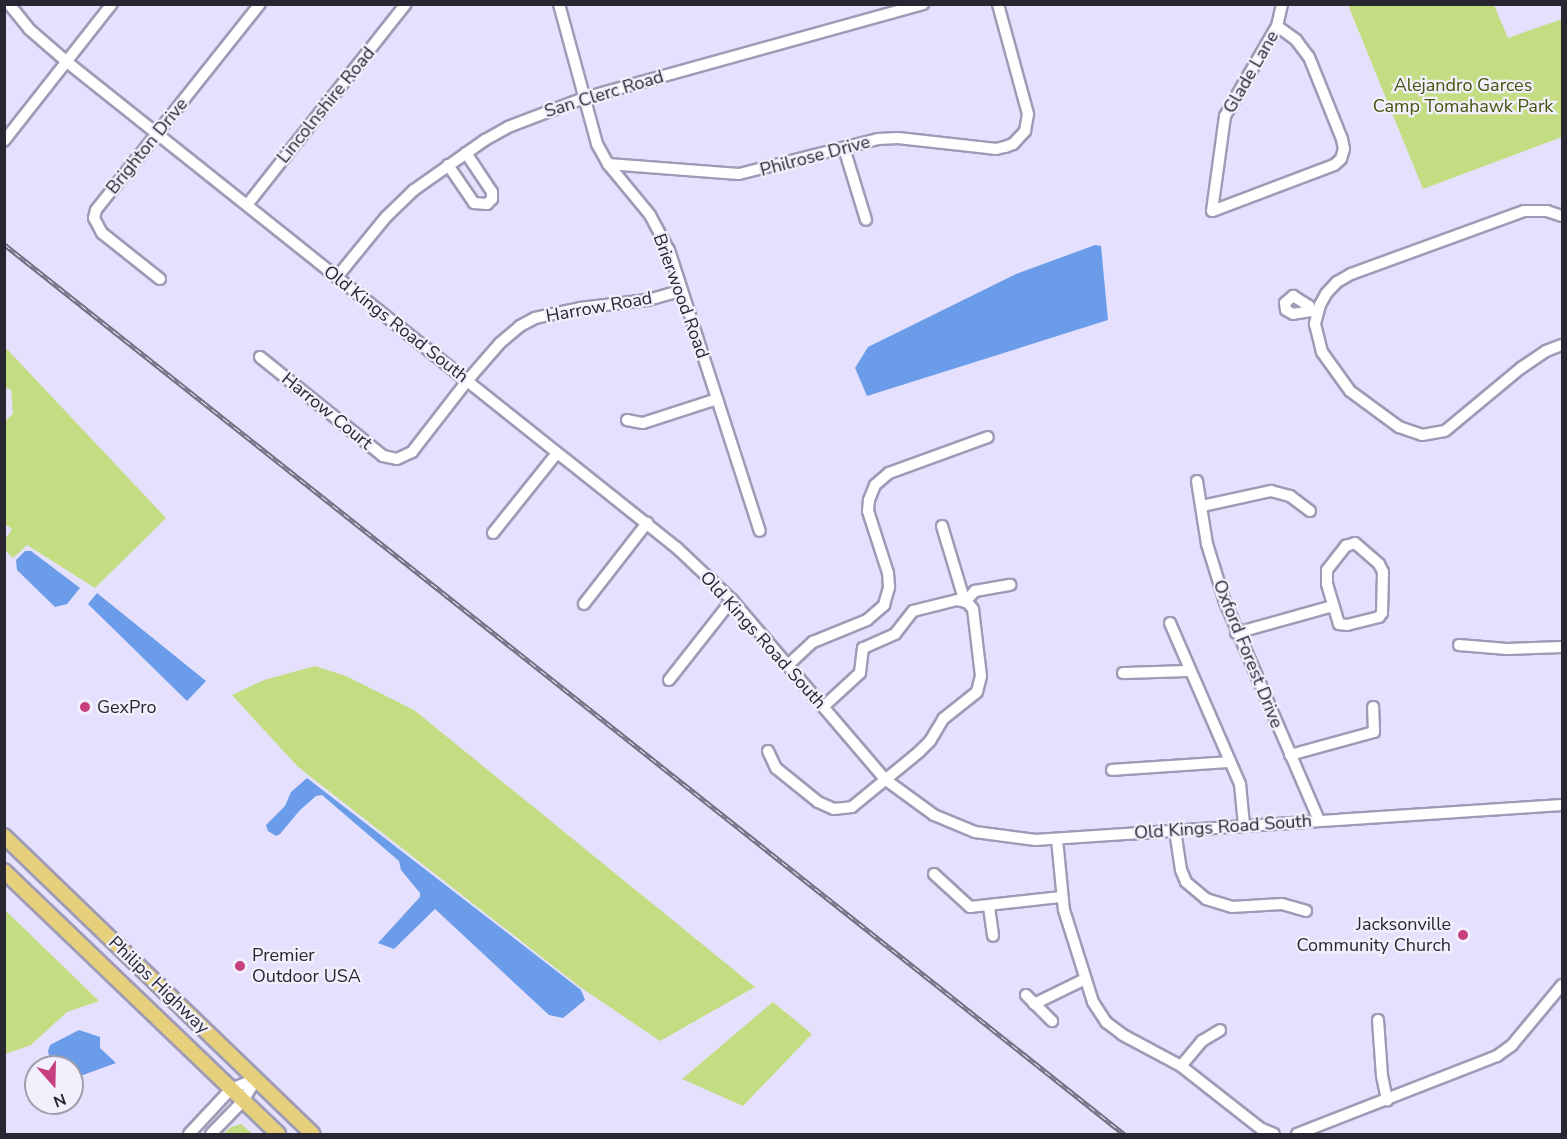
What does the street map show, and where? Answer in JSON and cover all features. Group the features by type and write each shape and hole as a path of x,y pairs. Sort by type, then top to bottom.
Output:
{"main road":[{"name":"Philips Highway","path":"4,836 313,1134"},
{"name":"Philips Highway","path":"4,871 278,1134"},
{"path":"123,985 140,967"}],"street":[{"name":"Old Kings Road South","path":"9,4 29,29 67,62 647,524 708,576 732,600 886,780 926,811 975,832 1017,839 1057,839 1563,805"},
{"path":"4,141 112,4"},
{"name":"Brighton Drive","path":"160,279 102,233 94,218 96,210 260,4"},
{"name":"Lincolnshire Road","path":"247,205 406,4"},
{"name":"Brierwood Road","path":"559,4 597,144 608,164 650,215 662,235 760,531"},
{"name":"San Clerc Road","path":"337,277 386,217 414,190 448,165 508,127 584,98 923,4"},
{"name":"Philrose Drive","path":"608,164 739,174 878,139 898,138 996,149 1013,144 1020,138 1028,123 1028,114 998,4"},
{"name":"Glade Lane","path":"1277,27 1296,40 1310,57 1342,139 1344,149 1341,159 1334,165 1212,211 1225,116 1277,27 1282,4"},
{"path":"844,148 866,220"},
{"path":"448,165 474,203 487,204 492,199 492,192 466,153"},
{"path":"1563,216 1547,211 1524,211 1351,274 1330,289 1314,312 1319,347 1350,391 1399,428 1422,435 1445,431 1521,368 1546,351 1563,345"},
{"name":"Harrow Road","path":"397,459 412,452 500,343 520,326 535,318 580,308 648,300 682,290"},
{"name":"Harrow Court","path":"260,357 383,456 397,459"},
{"path":"627,420 643,423 717,399"},
{"path":"788,665 813,642 867,620 884,604 889,586 888,573 868,510 875,485 889,473 987,437"},
{"path":"493,533 557,453"},
{"name":"Oxford Forest Drive","path":"1197,481 1207,544 1236,633 1318,820"},
{"path":"1202,506 1271,491 1290,496 1310,511"},
{"path":"584,604 647,524"},
{"path":"942,526 965,602"},
{"path":"1355,543 1379,564 1383,572 1382,613 1379,617 1347,625 1339,624 1333,606 1326,576 1330,563 1346,546 1355,543"},
{"path":"965,602 975,591 1010,585"},
{"path":"669,680 732,600"},
{"path":"768,751 776,768 818,802 834,809 852,807 925,747 943,719 976,692 981,682 973,609 965,602 957,600 913,610 895,634 867,644 861,653 860,673 823,706"},
{"path":"1236,633 1333,606"},
{"path":"1170,623 1240,784 1244,825"},
{"path":"1459,645 1507,649 1563,647"},
{"path":"1123,673 1190,671"},
{"path":"1290,755 1374,732 1373,707"},
{"path":"1112,770 1230,762"},
{"path":"1175,831 1181,870 1186,882 1206,899 1232,907 1282,904 1306,911"},
{"path":"1057,839 1061,897 1093,1002 1106,1022 1123,1035 1181,1066 1260,1128 1274,1134"},
{"path":"934,874 970,907 989,907 1061,897"},
{"path":"989,907 993,936"},
{"path":"1034,1004 1085,979"},
{"path":"1298,1134 1497,1056 1512,1045 1563,985"},
{"path":"1026,994 1052,1020"},
{"path":"1378,1020 1382,1076 1387,1100"},
{"path":"1181,1066 1202,1041 1220,1030"},
{"path":"189,1134 231,1089 256,1079"},
{"path":"211,1134 243,1101 256,1079"}],"green space":[{"name":"Alejandro Garces Camp Tomahawk Park","path":"1348,5 1494,5 1508,38 1562,19 1562,137 1423,189"},
{"path":"5,347 166,518 95,588 27,545 13,558 5,550 5,536 7,537 12,529 5,524 4,422 13,414 11,389 5,388"},
{"path":"315,666 346,676 414,710 755,987 660,1041 580,987 298,767 232,695 264,680"},
{"path":"4,909 99,1001 67,1012 31,1045 5,1054"},
{"path":"773,1002 812,1034 743,1106 682,1079"},
{"path":"241,1124 253,1134 223,1134 231,1127"}],"water":[{"path":"1095,245 1101,246 1108,320 867,396 855,368 868,347 1016,274"},
{"path":"25,551 31,551 80,588 67,604 55,607 17,570 16,560"},
{"path":"97,593 206,681 187,701 88,604"},
{"path":"307,778 581,990 585,1000 563,1018 549,1015 435,909 394,949 378,943 420,897 420,893 401,870 399,861 322,795 316,796 300,810 280,834 276,836 268,831 266,825 285,806 291,792"},
{"path":"79,1030 100,1037 100,1048 116,1063 84,1075 84,1055 49,1055 50,1045"}],"railway":[{"path":"4,244 1124,1134"}],"place":[{"name":"GexPro","path":"85,707"},
{"name":"Jacksonville Community Church","path":"1463,935"},
{"name":"Premier Outdoor USA","path":"240,966"}]}
